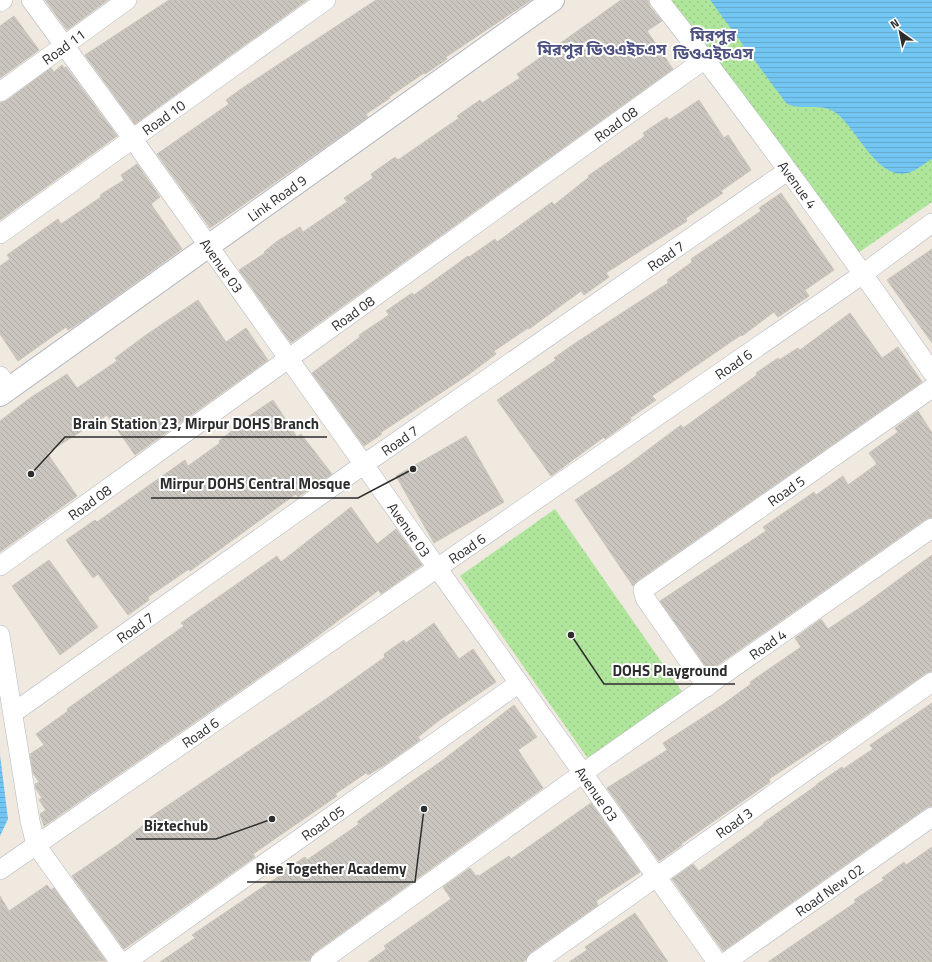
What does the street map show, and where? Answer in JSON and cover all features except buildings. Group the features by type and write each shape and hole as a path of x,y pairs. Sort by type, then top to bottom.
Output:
{"main road":[{"name":"Link Road 9","path":"3,386 208,246 553,0"}],"street":[{"name":"Avenue 03","path":"31,0 132,138 717,962"},
{"name":"Road 11","path":"0,92 127,0"},
{"name":"Road 10","path":"0,234 326,0"},
{"name":"Avenue 4","path":"659,0 705,59 863,274 932,372"},
{"name":"Road 08","path":"0,566 705,59"},
{"name":"Road 7","path":"13,713 364,465 787,171"},
{"name":"Road 6","path":"0,870 863,274 932,223"},
{"name":"Road 5","path":"707,687 643,593 643,590 932,388"},
{"name":"Road 4","path":"320,962 583,773 932,528"},
{"path":"0,635 30,821 36,845 120,962"},
{"name":"Road 3","path":"536,962 932,682"},
{"name":"Road 05","path":"126,962 519,683"},
{"name":"Road New 02","path":"726,962 932,817"}],"green space":[{"path":"666,0 932,0 932,202 858,253"},
{"path":"555,509 683,693 589,760 460,576"}],"water":[{"path":"710,0 932,0 932,159 911,172 899,174 888,170 877,162 842,118 833,111 821,107 791,106 786,103"},
{"path":"0,755 8,819 0,836"}],"place":[{"name":"Mirpur DOHS Central Mosque","path":"413,469"},
{"name":"Brain Station 23, Mirpur DOHS Branch","path":"31,474"},
{"name":"DOHS Playground","path":"571,635"},
{"name":"Rise Together Academy","path":"424,809"},
{"name":"Biztechub","path":"272,819"}],"district":[{"name":"মিরপুর ডিওএইচএস","path":"713,44"},
{"name":"মিরপুর ডিওএইচএস","path":"602,49"}]}
